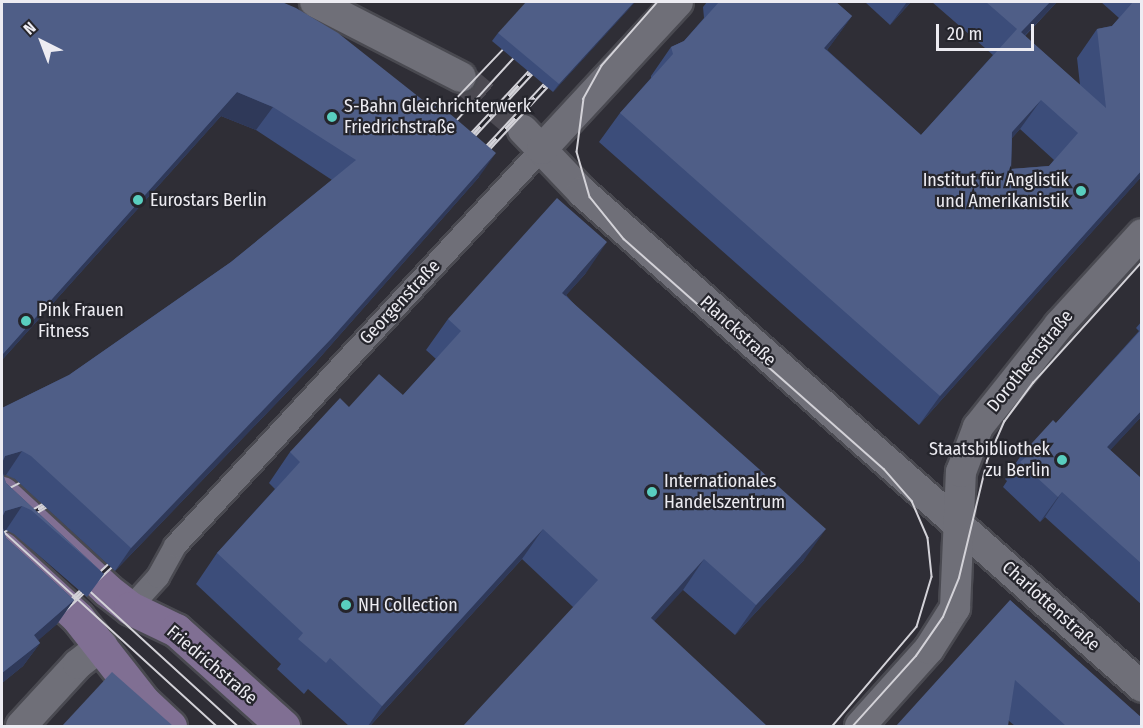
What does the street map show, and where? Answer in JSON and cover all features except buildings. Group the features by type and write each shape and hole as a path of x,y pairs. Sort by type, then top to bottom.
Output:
{"main road":[{"name":"Friedrichstraße","path":"2,493 130,608 176,630 283,726"},
{"path":"2,548 78,618 102,645 143,701 170,726"}],"street":[{"path":"315,2 461,77"},
{"name":"Georgenstraße","path":"130,608 158,577 175,546 533,139 678,2"},
{"name":"Planckstraße","path":"533,139 582,192 960,525"},
{"name":"Dorotheenstraße","path":"860,726 929,649 952,615 958,591 961,472 978,427 1059,325 1142,234"},
{"name":"Charlottenstraße","path":"960,525 1142,687"},
{"path":"21,726 78,664 102,645"}],"tunnel":[{"path":"461,77 523,130"}],"tram line":[{"path":"658,2 602,66 584,99 577,152 590,197 624,239 884,469 912,501 928,538 932,577 917,627 833,726"},
{"path":"434,122 515,37"},
{"path":"447,131 524,47"},
{"path":"853,726 916,656 943,617 959,578 987,461 1004,422 1033,383 1142,262"},
{"path":"2,492 35,475"},
{"path":"2,530 217,726"},
{"path":"79,581 238,726"}],"railway":[{"path":"461,147 541,61"},
{"path":"477,159 557,73"},
{"path":"2,530 57,498"},
{"path":"61,611 120,556"}],"place":[{"name":"S-Bahn Gleichrichterwerk Friedrichstraße","path":"332,117"},
{"name":"Institut für Anglistik und Amerikanistik","path":"1081,191"},
{"name":"Eurostars Berlin","path":"138,200"},
{"name":"Pink Frauen Fitness","path":"26,321"},
{"name":"Staatsbibliothek zu Berlin","path":"1062,460"},
{"name":"Internationales Handelszentrum","path":"652,492"},
{"name":"NH Collection","path":"346,605"}]}
